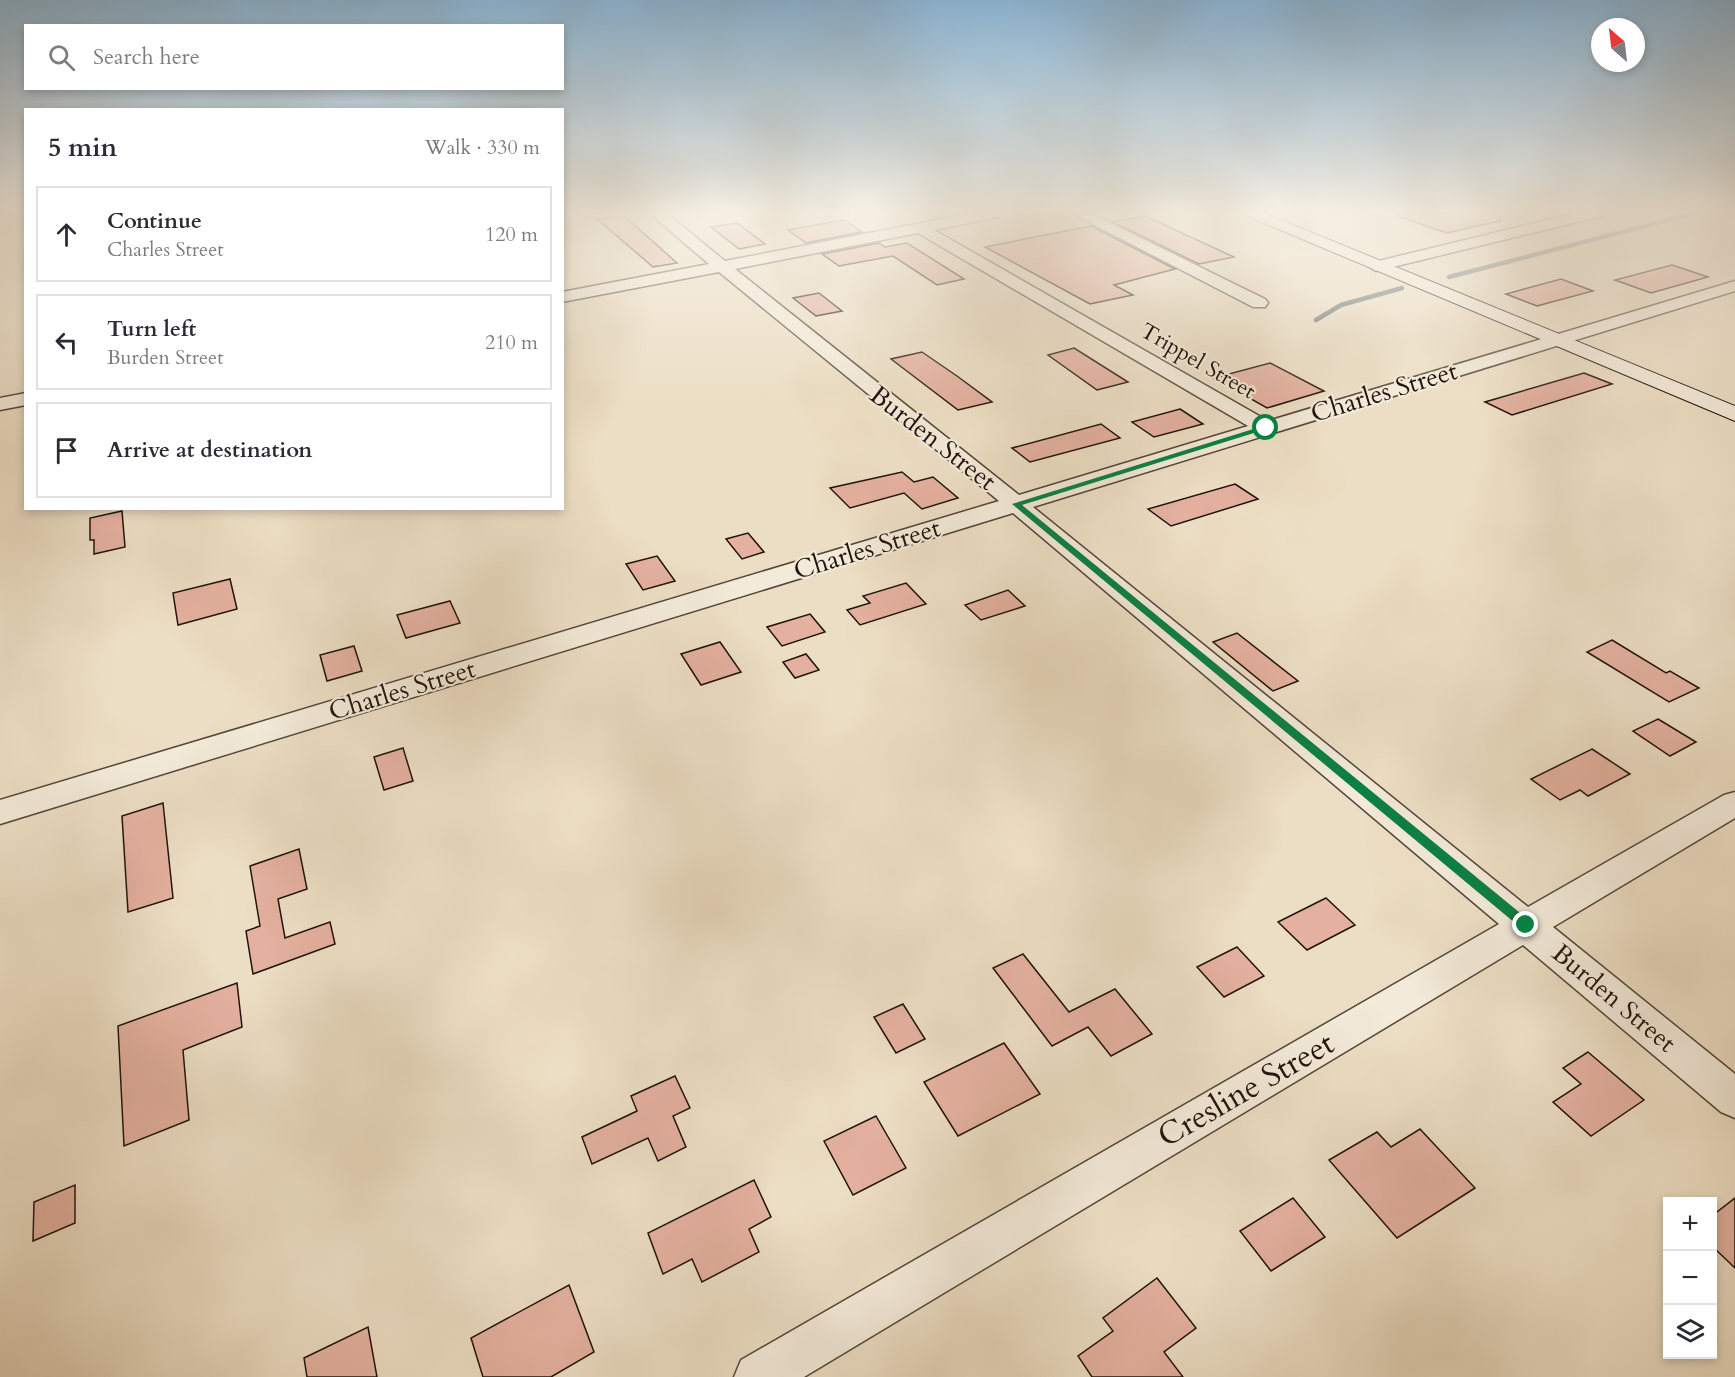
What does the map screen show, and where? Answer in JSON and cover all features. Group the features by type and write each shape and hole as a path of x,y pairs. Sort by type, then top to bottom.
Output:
{"main road":[{"path":"1417,277 1565,337 1735,400"},
{"path":"1565,337 1735,414"}],"street":[{"path":"564,297 663,277"},
{"name":"Burden Street","path":"735,277 1016,504 1735,1099"},
{"name":"Trippel Street","path":"1005,277 1266,428"},
{"path":"1207,277 1258,303"},
{"name":"Charles Street","path":"0,812 1735,286"},
{"path":"0,404 24,399"},
{"name":"Cresline Street","path":"758,1377 1735,803"}],"building":[{"path":"925,277 964,279 937,285"},
{"path":"1041,277 1144,277 1114,285 1133,295 1090,304"},
{"path":"1625,277 1707,277 1651,293 1615,280"},
{"path":"1561,279 1593,291 1537,306 1506,294"},
{"path":"819,293 842,311 816,316 793,298"},
{"path":"1074,348 1128,382 1097,390 1048,355"},
{"path":"922,352 992,402 958,410 891,359"},
{"path":"1270,363 1324,391 1267,408 1214,378"},
{"path":"1584,373 1612,384 1512,415 1485,402"},
{"path":"1180,409 1203,424 1154,437 1132,422"},
{"path":"1101,424 1120,438 1030,462 1012,448"},
{"path":"902,472 914,482 933,477 958,498 922,509 904,493 850,508 830,488"},
{"path":"1235,484 1258,499 1171,526 1148,509"},
{"path":"122,511 125,547 94,554 94,540 90,540 90,518"},
{"path":"748,533 764,552 742,559 726,539"},
{"path":"657,556 675,581 643,590 626,564"},
{"path":"230,579 237,609 178,625 173,593"},
{"path":"906,583 926,604 860,625 847,610 870,603 863,596"},
{"path":"1008,590 1025,606 981,620 965,605"},
{"path":"450,601 460,623 406,638 397,615"},
{"path":"810,614 825,632 782,646 767,627"},
{"path":"1237,633 1298,681 1273,691 1213,642"},
{"path":"1612,640 1666,673 1670,671 1699,688 1669,702 1587,652"},
{"path":"720,642 741,672 701,685 681,654"},
{"path":"354,646 362,671 327,681 320,655"},
{"path":"806,654 819,670 795,678 783,662"},
{"path":"1658,719 1696,742 1670,756 1633,731"},
{"path":"403,748 413,781 384,790 374,757"},
{"path":"1592,749 1630,774 1588,796 1580,790 1560,800 1531,779"},
{"path":"163,803 173,898 128,912 122,816"},
{"path":"299,849 307,889 278,899 285,938 330,922 335,944 253,974 246,931 260,926 250,866"},
{"path":"1326,898 1355,925 1307,950 1278,922"},
{"path":"1237,947 1264,976 1224,997 1197,967"},
{"path":"1023,954 1069,1012 1115,989 1152,1034 1111,1056 1088,1027 1052,1046 993,968"},
{"path":"237,983 242,1027 183,1050 189,1120 124,1146 118,1026"},
{"path":"903,1004 925,1039 896,1053 874,1017"},
{"path":"1004,1043 1040,1094 958,1136 924,1082"},
{"path":"1588,1052 1644,1100 1591,1136 1553,1102 1581,1084 1563,1068"},
{"path":"675,1076 690,1108 673,1116 686,1147 658,1161 648,1138 592,1164 582,1137 637,1111 631,1096"},
{"path":"876,1116 906,1168 853,1195 824,1141"},
{"path":"1420,1129 1475,1188 1397,1238 1329,1160 1377,1132 1391,1147"},
{"path":"754,1180 771,1217 749,1229 759,1252 702,1282 692,1259 663,1274 648,1233"},
{"path":"75,1185 75,1223 33,1241 34,1202"},
{"path":"1293,1198 1325,1237 1271,1271 1240,1231"},
{"path":"1735,1198 1735,1268 1717,1251 1717,1212"},
{"path":"1157,1278 1196,1328 1164,1352 1183,1377 1092,1377 1078,1356 1113,1331 1103,1318"},
{"path":"569,1285 594,1352 551,1377 483,1377 471,1338"},
{"path":"368,1327 377,1377 307,1377 304,1358"}],"waterway":[{"path":"1316,320 1341,305 1402,288"}],"route":[{"path":"1266,428 1016,504 1526,925"}]}
